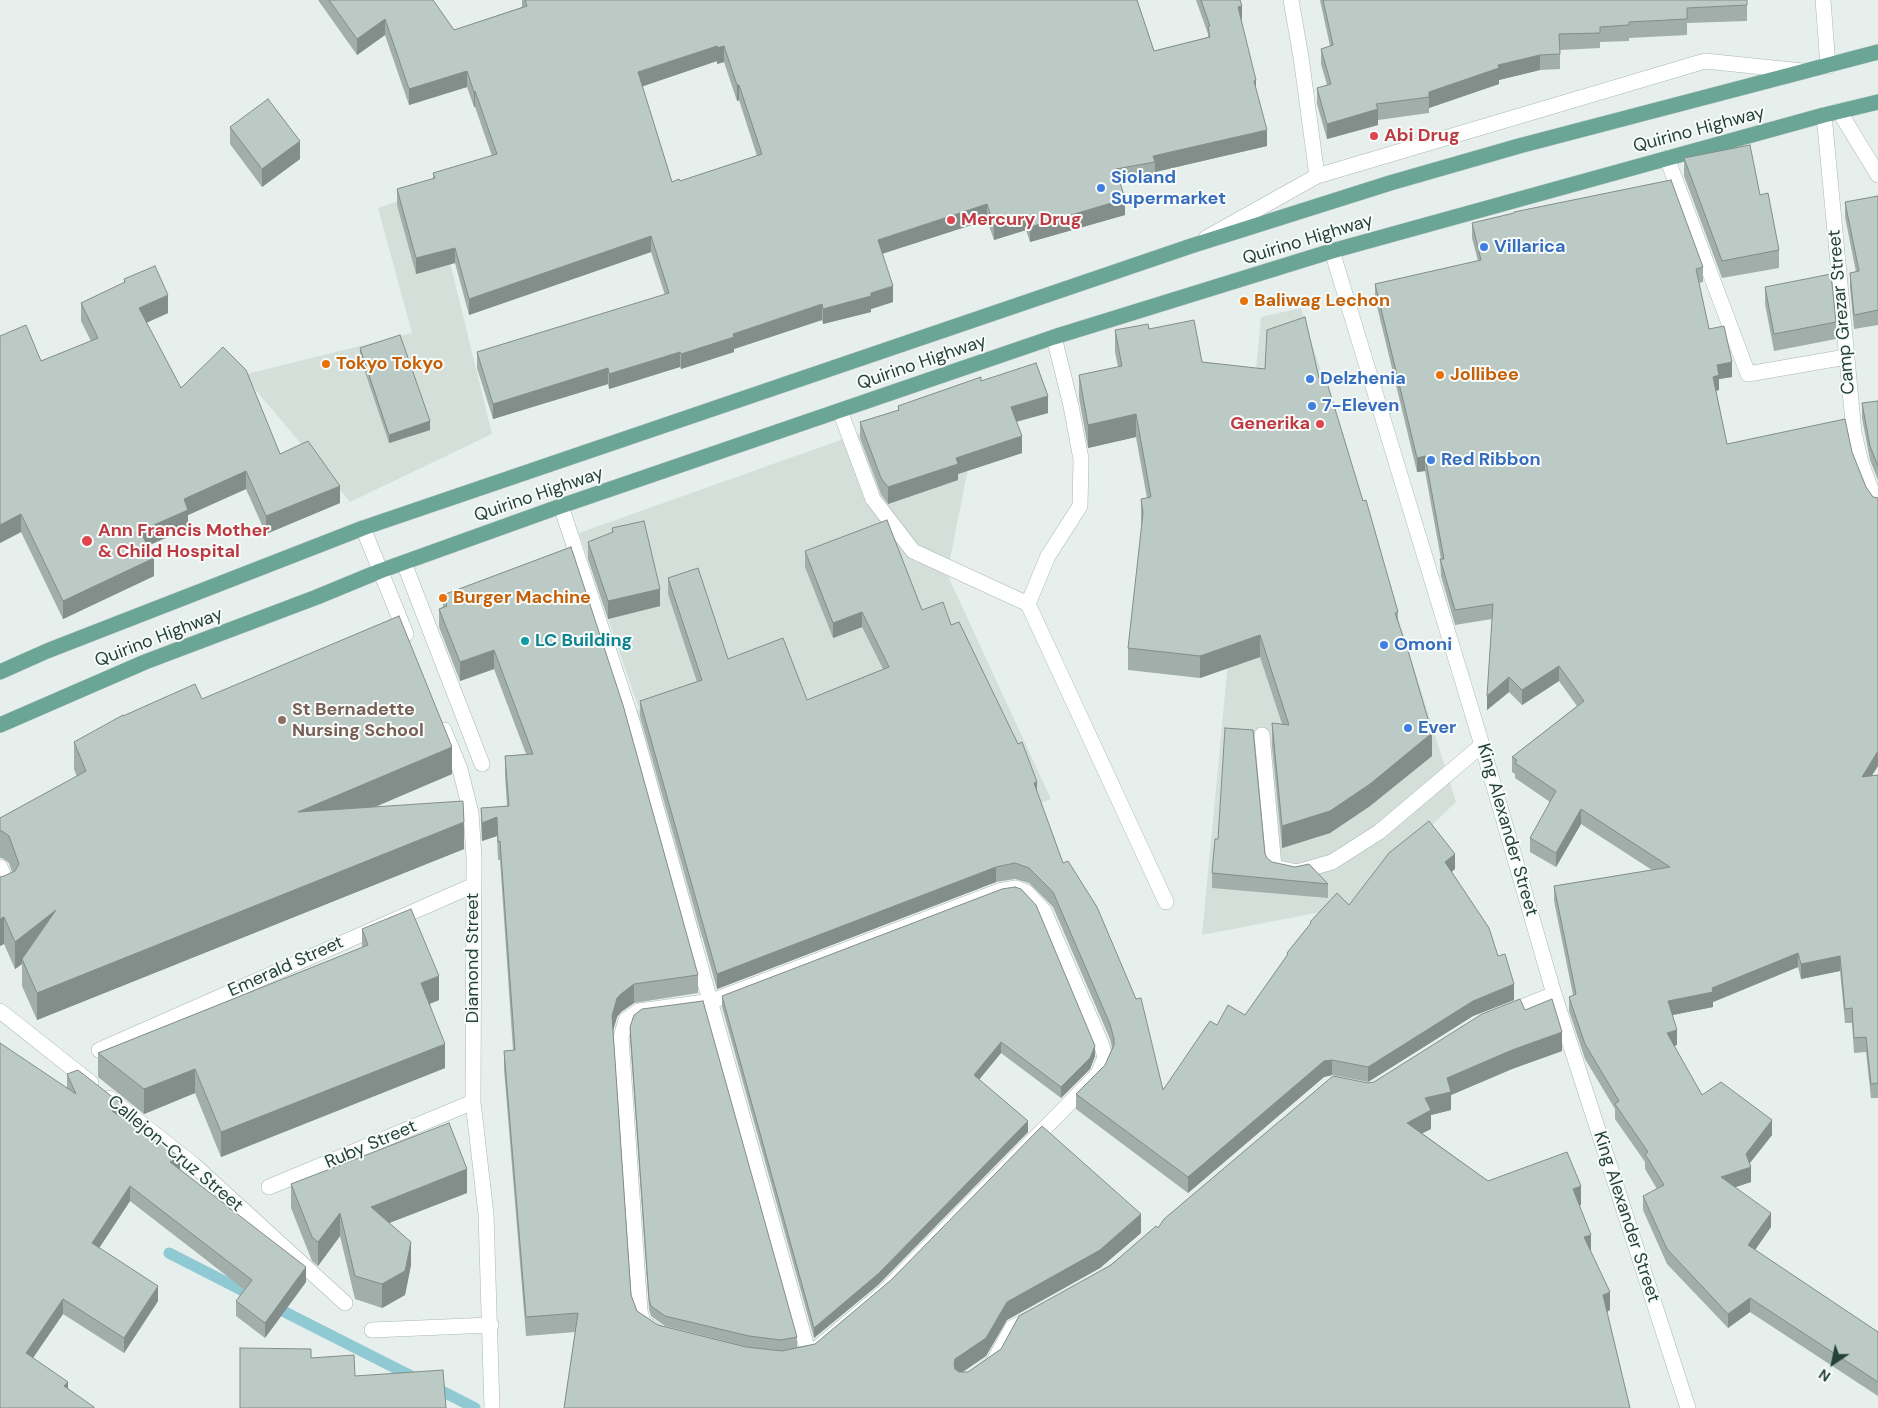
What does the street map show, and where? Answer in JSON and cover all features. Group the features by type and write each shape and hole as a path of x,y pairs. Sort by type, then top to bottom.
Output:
{"main road":[{"name":"Quirino Highway","path":"0,672 47,651 364,528 1191,246 1390,183 1518,146 1878,52"},
{"name":"Quirino Highway","path":"0,725 145,662 318,597 380,571 561,506 1054,337 1332,251 1824,115 1878,102"}],"street":[{"path":"1291,0 1301,57 1317,176"},
{"path":"1823,0 1828,66"},
{"name":"Quirino Highway","path":"1191,246 1317,176 1705,61 1806,71"},
{"path":"1839,111 1878,175"},
{"name":"Camp Grezar Street","path":"1824,115 1854,433 1860,463 1878,504"},
{"path":"1668,158 1748,374 1846,357"},
{"name":"King Alexander Street","path":"1332,251 1482,745 1554,994 1688,1408"},
{"path":"1028,604 1048,556 1080,506 1081,459 1071,406 1054,337"},
{"path":"840,410 873,498 913,551 1028,604 1166,902"},
{"path":"561,506 632,721 712,1001 809,1355"},
{"path":"364,528 413,652"},
{"path":"404,563 482,764"},
{"name":"Diamond Street","path":"438,715 460,768 471,813 474,885 473,1102 486,1214 491,1325 492,1408"},
{"path":"1262,735 1274,867 1297,872 1332,862 1379,832 1482,745"},
{"path":"0,867 10,890 0,895"},
{"name":"Emerald Street","path":"99,1050 474,885"},
{"path":"1016,888 1026,892 1044,912 1103,1050 1105,1057 1098,1074 884,1292 809,1355 781,1360 747,1356 661,1335 643,1322 640,1311 621,1037 626,1020 639,1011 712,1001 999,890 1016,888"},
{"path":"1495,1018 1554,994"},
{"name":"Callejon-Cruz Street","path":"0,1011 194,1165 345,1303"},
{"name":"Ruby Street","path":"269,1187 473,1102"},
{"path":"978,1372 993,1363 1012,1328 1038,1314"},
{"path":"372,1330 491,1325"}],"shaded area":[{"path":"432,189 492,434 350,502 243,375 412,333 378,208"},
{"path":"1301,308 1456,802 1347,907 1202,935 1261,317"},
{"path":"984,389 947,574 1051,799 675,948 610,721 639,709 579,533"}],"building":[{"path":"329,0 433,0 454,30 527,6 525,0 1137,0 1154,51 1210,37 1208,27 1210,26 1201,0 1240,0 1242,6 1238,7 1267,130 1153,156 1155,162 1116,169 1125,199 1030,227 1026,215 994,225 987,204 878,240 893,286 871,293 871,296 823,309 822,304 733,334 734,337 681,354 680,352 609,374 608,368 493,404 477,352 669,293 651,236 469,299 455,248 416,258 397,189 435,178 433,173 497,154 467,71 409,89 385,19 357,39","holes":["717,46 717,48 724,46 762,154 672,182 638,72"]},
{"path":"1323,0 1747,0 1747,5 1687,8 1687,19 1629,22 1629,25 1600,27 1600,33 1559,34 1560,54 1540,55 1498,65 1499,68 1429,92 1429,97 1376,104 1378,109 1327,124 1317,88 1331,84 1321,49 1333,45"},
{"path":"268,99 300,141 262,169 230,127"},
{"path":"1750,145 1760,195 1768,193 1779,250 1722,261 1684,158"},
{"path":"1671,180 1703,267 1696,269 1709,329 1724,326 1732,362 1717,365 1719,375 1713,377 1727,444 1845,419 1852,452 1866,487 1873,497 1878,498 1878,751 1862,777 1878,775 1878,1083 1871,1084 1866,1037 1854,1038 1852,1008 1845,1009 1840,956 1801,964 1798,953 1712,988 1713,992 1668,1001 1677,1030 1667,1033 1702,1095 1721,1082 1772,1120 1746,1154 1751,1167 1721,1177 1771,1213 1748,1245 1878,1332 1878,1382 1750,1298 1728,1314 1667,1249 1643,1196 1664,1185 1645,1154 1648,1152 1615,1104 1619,1101 1585,1044 1569,997 1576,994 1554,886 1670,867 1581,809 1556,853 1530,838 1556,791 1515,763 1517,760 1512,757 1584,701 1559,666 1522,690 1509,677 1487,696 1493,604 1455,610 1440,559 1444,559 1425,456 1417,458 1375,284 1481,260 1472,223 1514,212"},
{"path":"1878,196 1878,310 1854,315 1850,273 1859,271 1845,202"},
{"path":"155,266 168,295 139,308 181,388 223,347 246,370 280,454 308,441 340,486 266,516 246,471 184,499 188,510 140,531 154,558 63,601 21,514 0,525 0,336 26,325 41,361 98,338 81,303 125,282 124,279"},
{"path":"1831,274 1836,322 1774,334 1765,287"},
{"path":"1305,317 1319,378 1325,376 1363,501 1366,500 1398,612 1395,613 1432,733 1370,784 1330,811 1282,826 1272,723 1289,725 1260,635 1200,656 1128,648 1143,513 1141,499 1151,497 1136,414 1088,425 1079,375 1122,366 1115,330 1148,324 1149,329 1194,320 1202,362 1265,369 1267,330"},
{"path":"400,335 430,421 389,435 360,348"},
{"path":"1036,363 1048,396 1011,407 1022,436 956,458 958,464 888,487 881,478 860,422 899,410 898,406 981,377 981,381"},
{"path":"1878,401 1878,466 1870,446 1862,403"},
{"path":"887,520 922,610 943,602 951,625 959,622 1018,744 1022,742 1037,782 1034,783 1063,863 1068,861 1097,907 1136,999 1141,998 1163,1090 1210,1021 1217,1025 1228,1005 1245,1015 1310,922 1337,893 1349,905 1389,853 1429,821 1455,854 1445,862 1489,928 1498,956 1505,954 1514,984 1473,1001 1368,1067 1332,1060 1324,1061 1188,1177 1076,1094 1105,1065 1114,1045 1114,1039 1110,1024 1053,892 1029,868 1015,863 996,867 717,974 640,701 702,680 668,578 698,568 728,659 783,638 807,700 889,667 862,612 833,623 805,551"},
{"path":"644,521 660,589 608,601 588,542 613,532 612,528"},
{"path":"571,547 623,705 698,975 634,984 617,998 612,1016 631,1295 637,1311 658,1325 746,1347 782,1351 815,1344 891,1280 1042,1126 1141,1214 1100,1250 1007,1302 986,1338 955,1359 955,1369 959,1372 968,1372 1001,1349 1019,1316 1111,1265 1156,1226 1158,1228 1164,1219 1333,1076 1368,1083 1374,1082 1482,1014 1520,999 1525,1010 1552,999 1562,1032 1512,1050 1447,1078 1451,1092 1425,1098 1431,1110 1407,1123 1488,1181 1567,1152 1581,1186 1573,1189 1591,1235 1584,1237 1610,1292 1603,1295 1630,1408 564,1408 578,1313 526,1317 504,1051 515,1050 500,841 498,842 497,817 482,823 481,808 509,806 505,756 533,754 494,650 460,662 439,609 447,606 443,595"},
{"path":"399,616 452,747 298,812 463,801 464,822 37,993 22,959 56,910 15,942 4,917 0,919 0,877 15,871 19,864 9,836 0,831 0,818 86,771 74,742 123,715 195,684 202,699"},
{"path":"1225,728 1253,730 1265,854 1267,858 1272,862 1295,867 1309,864 1328,884 1212,873 1215,839 1218,839"},
{"path":"1015,887 1021,889 1036,905 1095,1046 1090,1058 1061,1087 1001,1042 974,1075 1028,1121 878,1274 814,1328 722,996 1002,889"},
{"path":"411,909 439,976 421,983 445,1044 221,1132 195,1069 144,1089 98,1053 368,945 362,929"},
{"path":"703,1001 797,1337 781,1340 749,1336 665,1316 651,1306 649,1299 630,1027 634,1015 642,1009"},
{"path":"0,1043 76,1094 67,1074 78,1070 124,1106 112,1111 180,1157 170,1162 306,1267 265,1323 236,1301 252,1280 130,1186 92,1243 158,1286 124,1338 63,1299 26,1353 68,1382 64,1386 94,1408 0,1408"},
{"path":"449,1123 467,1169 371,1207 411,1242 405,1271 382,1284 355,1276 340,1213 318,1242 312,1237 291,1184"},
{"path":"240,1348 311,1349 311,1358 354,1355 355,1376 443,1370 446,1408 240,1408"}],"waterway":[{"path":"169,1253 257,1298"},
{"path":"271,1305 417,1379"},
{"path":"432,1386 475,1408"}],"place":[{"name":"Abi Drug","path":"1374,136"},
{"name":"Sioland Supermarket","path":"1101,188"},
{"name":"Mercury Drug","path":"951,220"},
{"name":"Villarica","path":"1484,247"},
{"name":"Baliwag Lechon","path":"1244,301"},
{"name":"Tokyo Tokyo","path":"326,364"},
{"name":"Jollibee","path":"1440,375"},
{"name":"Delzhenia","path":"1310,379"},
{"name":"7-Eleven","path":"1312,406"},
{"name":"Generika","path":"1320,424"},
{"name":"Red Ribbon","path":"1431,460"},
{"name":"Ann Francis Mother & Child Hospital","path":"87,541"},
{"name":"Burger Machine","path":"443,598"},
{"name":"LC Building","path":"525,641"},
{"name":"Omoni","path":"1384,645"},
{"name":"St Bernadette Nursing School","path":"282,720"},
{"name":"Ever","path":"1408,728"}]}
